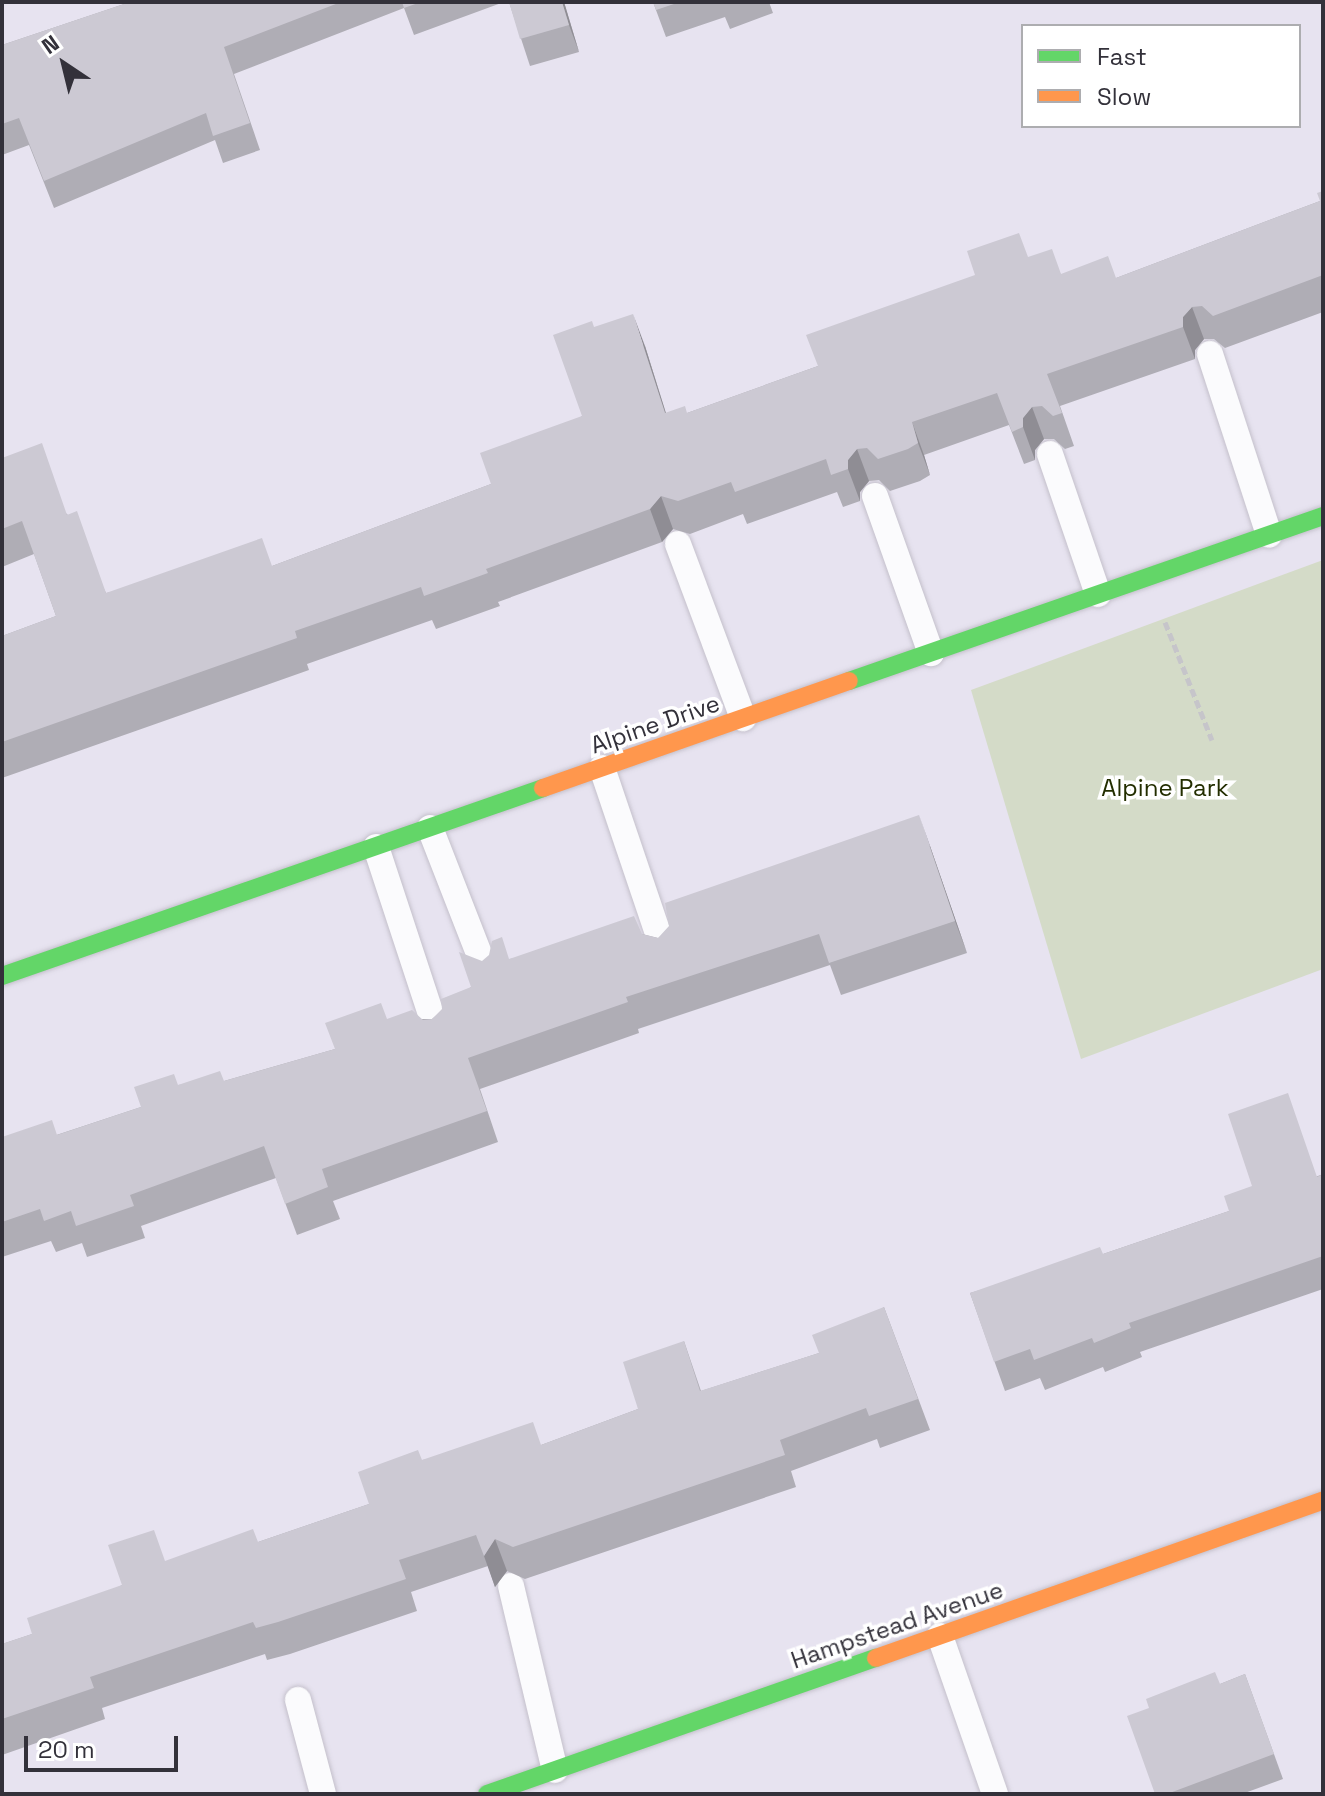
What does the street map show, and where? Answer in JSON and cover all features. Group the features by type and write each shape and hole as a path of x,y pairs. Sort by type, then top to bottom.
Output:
{"street":[{"name":"Alpine Drive","path":"2,976 1323,516"},
{"name":"Hampstead Avenue","path":"487,1794 1323,1501"}],"lane":[{"path":"1210,354 1269,535"},
{"path":"1050,454 1098,594"},
{"path":"875,496 931,653"},
{"path":"678,544 743,718"},
{"path":"602,768 665,954"},
{"path":"430,828 488,977"},
{"path":"376,847 438,1036"},
{"path":"511,1586 555,1770"},
{"path":"940,1636 995,1794"},
{"path":"298,1700 323,1794"}],"path":[{"path":"1147,577 1212,740"}],"green space":[{"name":"Alpine Park","path":"1323,560 1323,969 1081,1059 971,690"}],"building":[{"path":"130,2 341,2 224,47 250,123 213,136 206,113 44,181 19,118 2,124 2,45"},
{"path":"402,2 421,2 404,8"},
{"path":"509,2 562,2 569,25 520,39"},
{"path":"653,2 680,2 656,10"},
{"path":"1323,191 1323,275 1213,316 1202,306 1192,307 1183,317 1183,327 1047,374 1062,413 1053,416 1042,406 1032,407 1023,418 1023,427 1012,432 997,393 912,422 918,443 908,449 878,459 867,448 857,449 848,460 848,469 831,475 826,459 735,492 731,482 678,501 661,496 650,509 486,569 488,573 424,596 421,587 295,631 297,638 2,742 2,636 56,616 22,521 2,529 2,458 42,443 67,515 77,511 106,593 262,538 272,566 491,484 480,453 582,416 553,335 592,321 594,327 633,314 665,413 685,406 687,413 818,366 806,335 975,275 967,251 1019,233 1028,257 1052,249 1061,274 1108,256 1116,278 1320,201 1317,193"},
{"path":"919,815 955,921 829,963 819,934 626,997 628,1002 468,1058 487,1111 322,1169 328,1187 285,1204 264,1146 130,1195 134,1206 76,1226 71,1211 44,1221 40,1209 2,1222 2,1137 52,1120 57,1135 141,1107 134,1087 174,1074 178,1085 220,1071 224,1081 335,1049 325,1023 381,1003 387,1019 412,1010 423,1020 432,1019 442,1009 441,999 471,987 459,952 482,961 489,955 492,941 502,937 509,959 634,916 642,934 658,938 669,926 665,903"},
{"path":"1288,1093 1317,1177 1323,1174 1323,1256 1129,1323 1131,1328 1094,1343 1092,1338 1034,1360 1030,1349 994,1362 970,1293 1100,1247 1103,1254 1229,1211 1224,1196 1252,1186 1228,1114"},
{"path":"884,1307 918,1399 869,1416 866,1408 780,1440 785,1455 513,1547 495,1539 484,1556 476,1535 399,1560 406,1579 278,1622 256,1628 253,1622 90,1677 94,1688 2,1719 2,1644 32,1634 27,1618 122,1585 108,1545 154,1530 165,1561 253,1529 258,1542 369,1504 358,1472 418,1450 422,1460 533,1422 541,1445 638,1409 623,1362 684,1341 700,1391 819,1353 812,1335"},
{"path":"1215,1672 1220,1684 1245,1674 1274,1754 1167,1794 1155,1794 1127,1716 1149,1708 1146,1699"}],"traffic: fast":[{"path":"849,681 1323,516"},
{"path":"2,976 543,788"},
{"path":"487,1794 876,1658"}],"traffic: slow":[{"path":"543,788 849,681"},
{"path":"876,1658 1323,1501"}]}
